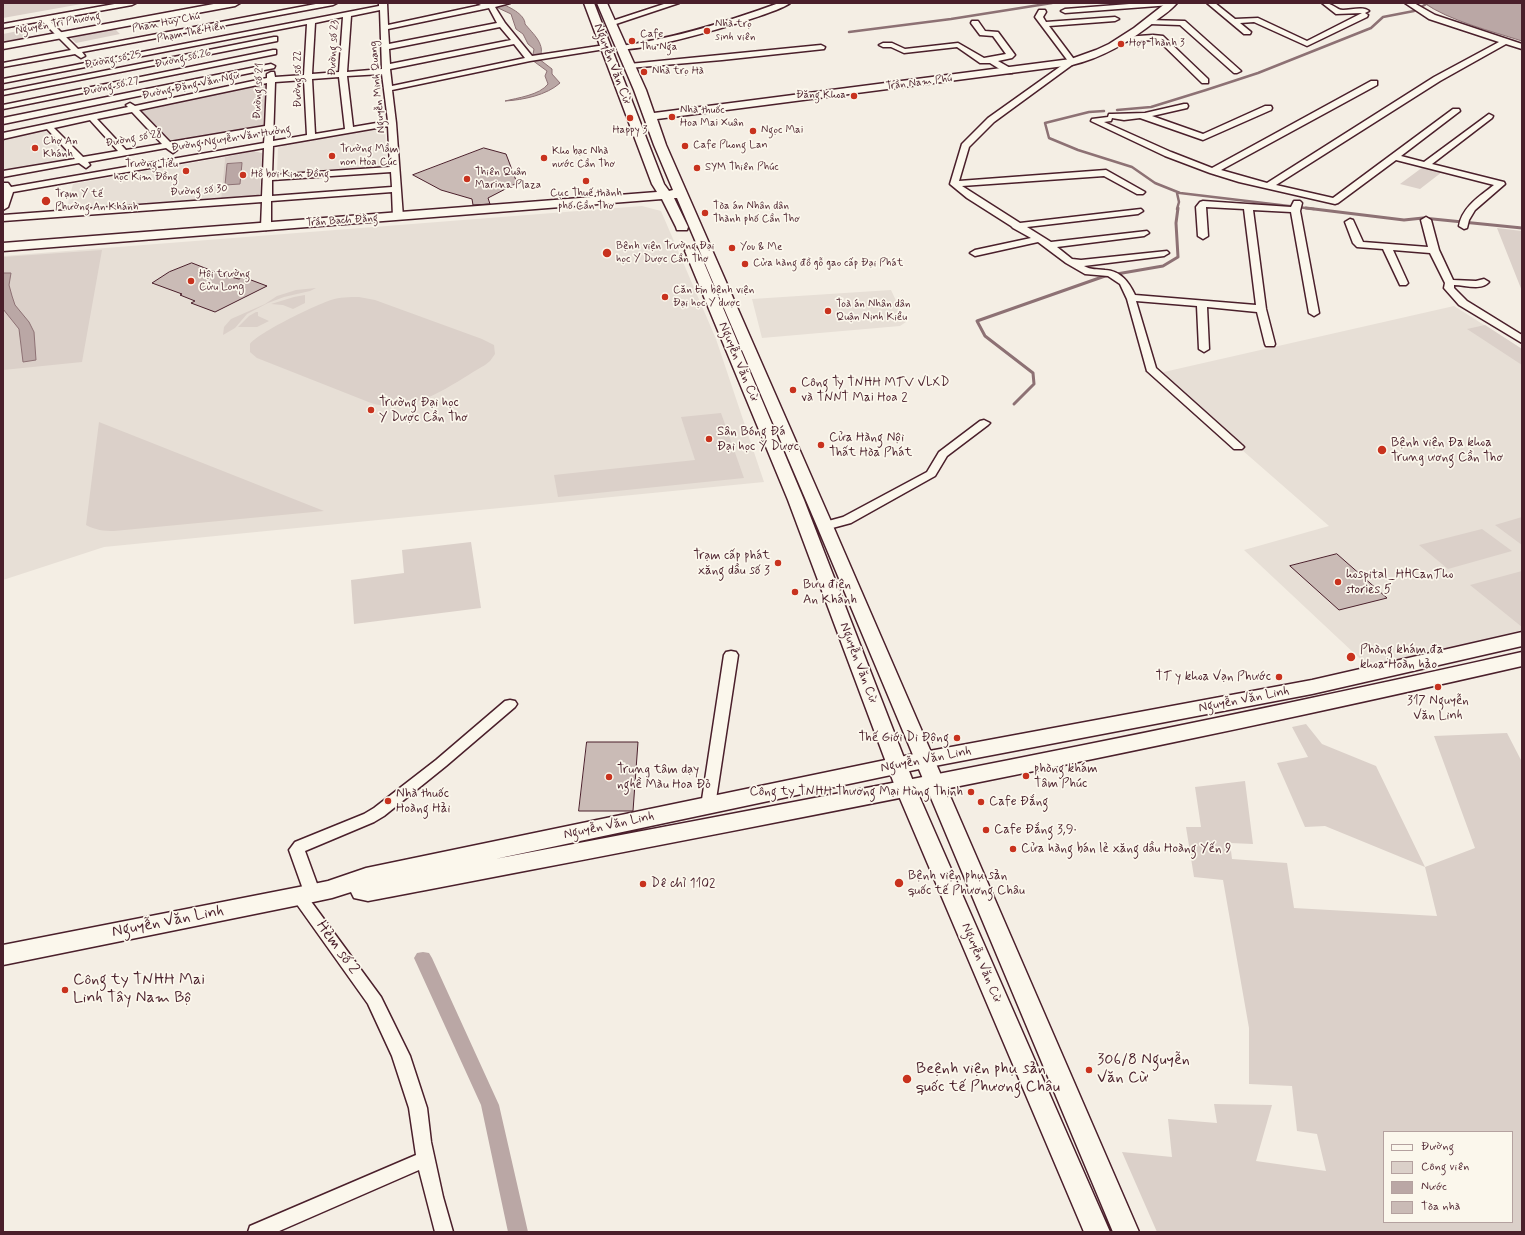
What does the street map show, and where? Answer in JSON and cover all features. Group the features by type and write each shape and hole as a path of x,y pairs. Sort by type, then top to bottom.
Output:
{"highway":[{"name":"Nguyễn Văn Linh","path":"3,955 314,892 366,877 897,765 1312,687 1522,639"},
{"name":"Nguyễn Văn Linh","path":"314,892 368,892 934,784 1345,700 1522,659"}],"main road":[{"name":"Nguyển Tri Phương","path":"3,46 235,3"},
{"name":"Nguyễn Văn Cừ","path":"589,3 658,184 673,194 825,526 1126,1232"},
{"name":"Nguyễn Văn Cừ","path":"602,3 640,90 673,194 677,215 788,482 906,789 1097,1232"},
{"name":"Trần Nam Phú","path":"649,117 1072,62 1100,54 1150,22 1172,3"},
{"name":"Trần Bạch Đằng","path":"3,247 398,217 673,194"},
{"path":"1081,1195 1108,1190"}],"street":[{"path":"3,26 132,3"},
{"name":"Phan Huy Chú","path":"3,65 333,3"},
{"path":"610,23 675,3"},
{"path":"621,48 652,45 680,38 786,3"},
{"path":"1065,11 1172,3"},
{"path":"1211,3 1247,32"},
{"path":"1326,3 1338,12 1364,14"},
{"path":"1409,3 1429,15 1522,47"},
{"path":"384,28 486,5 504,4"},
{"name":"Nguyễn Minh Quang","path":"384,5 387,88 392,123 398,217"},
{"name":"Phạm Thế Hiển","path":"3,81 347,14 384,5"},
{"path":"486,5 515,42 531,59"},
{"path":"954,184 965,146 991,120 1072,62 1039,17 1042,12"},
{"path":"1343,12 1364,14"},
{"name":"Đường số 23","path":"347,14 342,74 349,130"},
{"path":"1255,20 1307,44 1364,14"},
{"path":"44,19 169,145 180,160"},
{"path":"1234,21 1269,19"},
{"path":"1044,24 1115,20"},
{"name":"Đường số 22","path":"311,21 308,77 311,138"},
{"path":"1150,22 1182,23 1237,71"},
{"path":"883,45 892,45 904,51 958,45 983,60 991,60 1011,55 995,34 983,33 975,23"},
{"path":"386,47 502,24"},
{"name":"Đường số 21","path":"266,227 269,178 268,128 274,28"},
{"path":"1124,39 1160,38 1205,81"},
{"name":"Đường số 25","path":"3,93 274,39"},
{"name":"Đường Đặng Văn Ngữ","path":"3,136 270,80 386,69 515,42"},
{"path":"1268,186 1437,79 1504,42"},
{"path":"387,88 531,59 605,47"},
{"path":"629,66 821,47"},
{"name":"Đường số 26","path":"3,107 273,52"},
{"path":"991,60 1009,71"},
{"name":"Đường số 27","path":"3,121 271,66"},
{"path":"1213,171 1374,83"},
{"path":"1184,106 1143,115 1110,117 1095,121 1168,154 1213,171 1306,196 1335,201 1456,110"},
{"path":"1143,115 1203,137 1268,108"},
{"path":"1425,165 1488,116"},
{"path":"92,118 124,153"},
{"name":"Đường Nguyễn Văn Hưởng","path":"6,190 392,123"},
{"path":"49,127 83,160 93,175"},
{"name":"Đường số 28","path":"3,174 268,128"},
{"path":"1395,157 1501,184 1468,212 1464,223"},
{"path":"269,178 395,170"},
{"path":"954,184 1106,173 1140,192"},
{"path":"3,182 6,190 3,207"},
{"path":"954,184 970,196 1016,226 1049,245 1069,261 1088,272 1110,273 1120,279 1124,283 1132,299 1151,369 1238,447"},
{"name":"Đường số 30","path":"3,218 396,189"},
{"path":"1202,236 1201,206 1208,204 1295,208 1306,196"},
{"path":"1248,207 1261,309 1270,344"},
{"path":"1295,208 1314,313"},
{"path":"1016,226 1138,211"},
{"path":"1426,220 1434,250 1450,283 1449,288 1463,303 1522,340"},
{"path":"1350,222 1358,243 1367,246 1434,250"},
{"path":"1049,245 1144,233"},
{"path":"975,253 1039,239"},
{"path":"1386,247 1403,283"},
{"path":"1069,261 1081,263 1164,253"},
{"path":"1450,283 1456,282 1478,284 1484,282"},
{"path":"1132,299 1202,303 1261,309"},
{"path":"1202,303 1204,348"},
{"path":"825,526 847,520 931,474 943,454 984,423"},
{"path":"708,806 730,655"},
{"name":"Hẻm số 2","path":"444,1232 434,1197 426,1159 418,1108 401,1056 375,1001 314,892 297,850 300,846 355,824 378,812 442,763 510,704"},
{"path":"257,1232 426,1159"}],"shaded area":[{"name":"Trường Mầm non Hoa Cúc","path":"375,128 385,130 387,164 378,168 286,175 277,173 278,148 285,145"},
{"name":"Chợ An Khánh","path":"40,130 50,131 76,158 3,172 3,138"},
{"name":"Trường Tiểu học Kim Đồng","path":"225,157 221,199 66,211 73,184"},
{"name":"Trường Đại học Y Dược Cần Thơ","path":"642,206 661,211 716,339 764,482 104,547 3,580 3,256"},
{"name":"Toà án Nhân dân Quận Ninh Kiều","path":"891,290 906,322 900,326 762,338 752,299"},
{"name":"Bệnh viện Đa khoa Trung ương Cần Thơ","path":"1454,306 1522,349 1522,630 1371,669 1244,550 1329,526 1155,374"}],"green space":[{"path":"3,3 87,3 3,18"},
{"path":"114,28 120,34 76,43 71,38"},
{"path":"23,30 31,38 3,43 3,34"},
{"path":"269,84 267,126 172,142 139,111 152,106"},
{"path":"254,151 262,153 260,194 254,197 221,199 225,157"},
{"path":"1423,167 1442,172 1420,189 1400,184"},
{"path":"1497,228 1522,231 1522,291"},
{"path":"102,250 82,362 3,370 3,257"},
{"path":"316,288 268,303 247,314 235,328 223,335 224,327 231,319 265,304 277,296 296,290"},
{"path":"305,295 305,303 293,309 283,305 271,304 294,297"},
{"path":"359,297 375,300 482,339 494,345 495,354 485,365 431,396 416,402 387,406 371,403 257,358 250,352 250,344 255,339 313,307 331,300"},
{"path":"258,312 258,316 269,321 257,327 238,327 249,316"},
{"path":"1485,325 1522,349 1522,365 1467,329"},
{"name":"Sân Bóng Đá Đại học Y Dược","path":"721,413 744,478 558,497 554,475 695,460 681,417"},
{"path":"99,422 324,511 114,531 93,528 86,525"},
{"path":"1522,517 1522,545 1495,525"},
{"path":"1482,529 1512,551 1448,569 1419,545"},
{"path":"471,542 481,608 354,624 351,580 404,573 402,550"},
{"path":"1522,571 1522,627 1470,585"},
{"path":"1306,724 1322,744 1376,766 1425,867 1325,826 1305,827 1277,763 1308,757 1292,727"},
{"path":"1507,733 1522,762 1522,1232 1157,1232 1122,1152 1172,1157 1168,1119 1217,1123 1214,1104 1272,1105 1256,1161 1326,1171 1317,1134 1297,1131 1292,1086 1249,1084 1249,1028 1223,880 1194,877 1186,827 1201,827 1195,787 1245,781 1253,844 1230,843 1232,859 1287,863 1294,908 1437,916 1425,867 1475,848 1434,736"}],"water":[{"path":"499,3 511,8 519,14 538,40 541,49 539,59 552,69 552,74 560,83 555,87 542,94 505,101 540,91 548,84 545,76 547,71 532,60 534,49 528,44 523,34 516,29 511,14 496,7"},
{"path":"1424,3 1522,3 1522,41 1458,20"},
{"path":"242,163 240,184 225,185 227,164"},
{"path":"3,273 11,273 9,285 15,305 29,322 34,332 36,360 23,362 19,329 3,309"}],"building":[{"name":"Thiên Quân Marina Plaza","path":"484,148 506,154 517,183 488,198 490,204 473,205 472,199 441,190 413,175"},
{"path":"192,263 223,275 239,279 243,277 267,286 215,312 191,303 195,301 180,295 182,294 152,283 169,272"},
{"name":"hospital_HHCanTho stories 5","path":"1337,554 1387,598 1339,610 1290,566"},
{"name":"Trung tâm dạy nghề Màu Hoa Đỏ","path":"587,742 638,742 633,811 579,811"}],"waterway":[{"path":"849,32 951,19 1052,3"},
{"path":"1117,110 1151,107 1258,73 1371,28 1383,17 1414,11 1428,3"},
{"path":"1104,111 1089,112 1045,123 1049,138 1078,150 1132,167 1155,183 1180,193 1314,209"},
{"path":"1177,193 1179,202 1177,209"},
{"path":"1014,404 1034,384 1033,373 985,336 977,321 1105,276 1163,266 1178,257 1176,223 1178,208"},
{"path":"1306,208 1404,220 1423,218 1522,228"},
{"path":"423,958 490,1105 518,1232"}],"place":[{"name":"Nhà trọ sinh viên","path":"707,31"},
{"name":"Cafe Thu Nga","path":"632,41"},
{"name":"Hợp Thành 3","path":"1121,44"},
{"name":"Nhà trọ Hà","path":"644,72"},
{"name":"Đăng Khoa","path":"854,96"},
{"name":"Nhà thuốc Hoa Mai Xuân","path":"672,117"},
{"name":"Happy 3","path":"630,118"},
{"name":"Ngọc Mai","path":"753,131"},
{"name":"Cafe Phong Lan","path":"685,146"},
{"name":"Chợ An Khánh","path":"35,148"},
{"name":"Trường Mầm non Hoa Cúc","path":"332,156"},
{"name":"Kho bạc Nhà nước Cần Thơ","path":"544,158"},
{"name":"SYM Thiên Phúc","path":"697,168"},
{"name":"Trường Tiểu học Kim Đồng","path":"186,171"},
{"name":"Hồ bơi Kim Đồng","path":"243,175"},
{"name":"Thiên Quân Marina Plaza","path":"467,179"},
{"name":"Cục Thuế thành phố Cần Thơ","path":"586,181"},
{"name":"Trạm Y tế Phường An Khánh","path":"46,201"},
{"name":"Tòa án Nhân dân Thành phố Cần Thơ","path":"705,213"},
{"name":"You & Me","path":"732,248"},
{"name":"Bệnh viện Trường Đại học Y Dược Cần Thơ","path":"607,253"},
{"name":"Cửa hàng đồ gỗ gao cấp Đại Phát","path":"745,264"},
{"name":"Hội trường Cửu Long","path":"191,281"},
{"name":"Căn tin bệnh viện Đại học Y dược","path":"665,297"},
{"name":"Toà án Nhân dân Quận Ninh Kiều","path":"828,311"},
{"name":"Công Ty TNHH MTV VLXD và TNNT Mai Hoa 2","path":"793,390"},
{"name":"Trường Đại học Y Dược Cần Thơ","path":"371,410"},
{"name":"Sân Bóng Đá Đại học Y Dược","path":"709,439"},
{"name":"Cửa Hàng Nội Thất Hòa Phát","path":"821,445"},
{"name":"Bệnh viện Đa khoa Trung ương Cần Thơ","path":"1382,450"},
{"name":"Trạm cấp phát xăng dầu số 3","path":"778,563"},
{"name":"hospital_HHCanTho stories 5","path":"1338,582"},
{"name":"Bưu điện An Khánh","path":"795,592"},
{"name":"Phòng khám đa khoa Hoàn hảo","path":"1351,657"},
{"name":"TT y khoa Vạn Phước","path":"1279,677"},
{"name":"317 Nguyễn Văn Linh","path":"1438,687"},
{"name":"Thế Giới Di Động","path":"957,738"},
{"name":"phòng khám Tâm Phúc","path":"1026,776"},
{"name":"Trung tâm dạy nghề Màu Hoa Đỏ","path":"609,777"},
{"name":"Công ty TNHH Thương Mại Hùng Thịnh","path":"971,792"},
{"name":"Nhà thuốc Hoàng Hải","path":"388,801"},
{"name":"Cafe Đắng","path":"981,802"},
{"name":"Cafe Đắng 3,9·","path":"986,830"},
{"name":"Cửa hàng bán lẻ xăng dầu Hoàng Yến 9","path":"1013,849"},
{"name":"Bệnh viện phụ sản quốc tế Phương Châu","path":"899,883"},
{"name":"Dê chỉ 1102","path":"643,884"},
{"name":"Công ty TNHH Mai Linh Tây Nam Bộ","path":"65,990"},
{"name":"306/8 Nguyễn Văn Cừ","path":"1089,1070"},
{"name":"Beệnh viện phụ sản quốc tế Phương Châu","path":"907,1079"}]}
